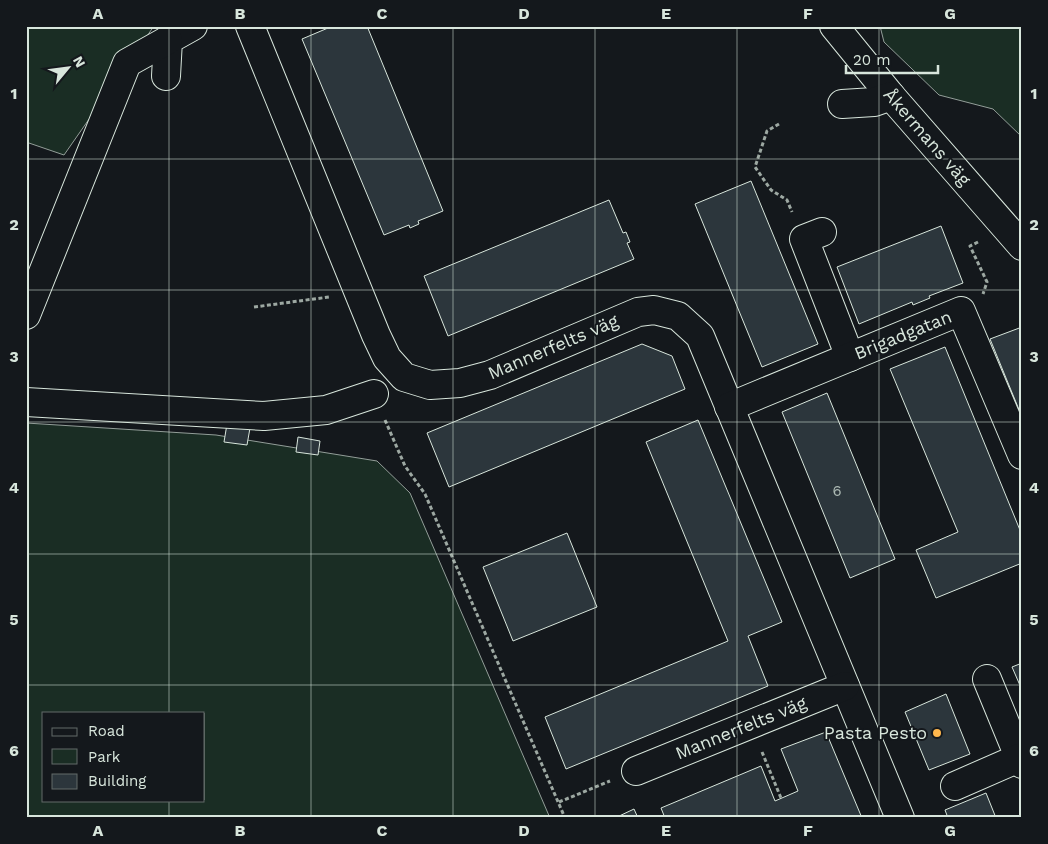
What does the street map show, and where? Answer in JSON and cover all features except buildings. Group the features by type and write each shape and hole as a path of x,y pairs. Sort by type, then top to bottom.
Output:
{"street":[{"path":"26,315 127,63 193,26"},
{"name":"Mannerfelts väg","path":"250,26 387,358 404,377 430,384 460,383 490,375 624,317 654,310 678,316 700,336 900,818"},
{"name":"Åkermans väg","path":"834,26 891,96 1014,238"},
{"path":"166,76 168,40"},
{"path":"842,104 874,102 891,96"},
{"path":"822,232 804,239 850,357"},
{"name":"Brigadgatan","path":"729,407 961,311 1022,455"},
{"path":"26,402 264,416 326,410 374,394"},
{"path":"955,786 1020,761 987,679"},
{"name":"Mannerfelts väg","path":"636,771 845,686"}],"path":[{"path":"771,190 755,168 767,131 779,124"},
{"path":"987,282 970,246 1014,238"},
{"path":"254,306 359,293"},
{"path":"374,394 405,466 424,494 565,818"},
{"path":"769,767 782,798"},
{"path":"559,802 636,771"}],"green space":[{"path":"26,26 154,26 64,155 26,142"},
{"path":"880,26 1022,26 1022,137 993,109 939,95 884,42"},
{"path":"26,423 216,435 377,461 410,493 550,818 26,818"}],"place":[{"name":"Pasta Pesto","path":"937,733"}]}
